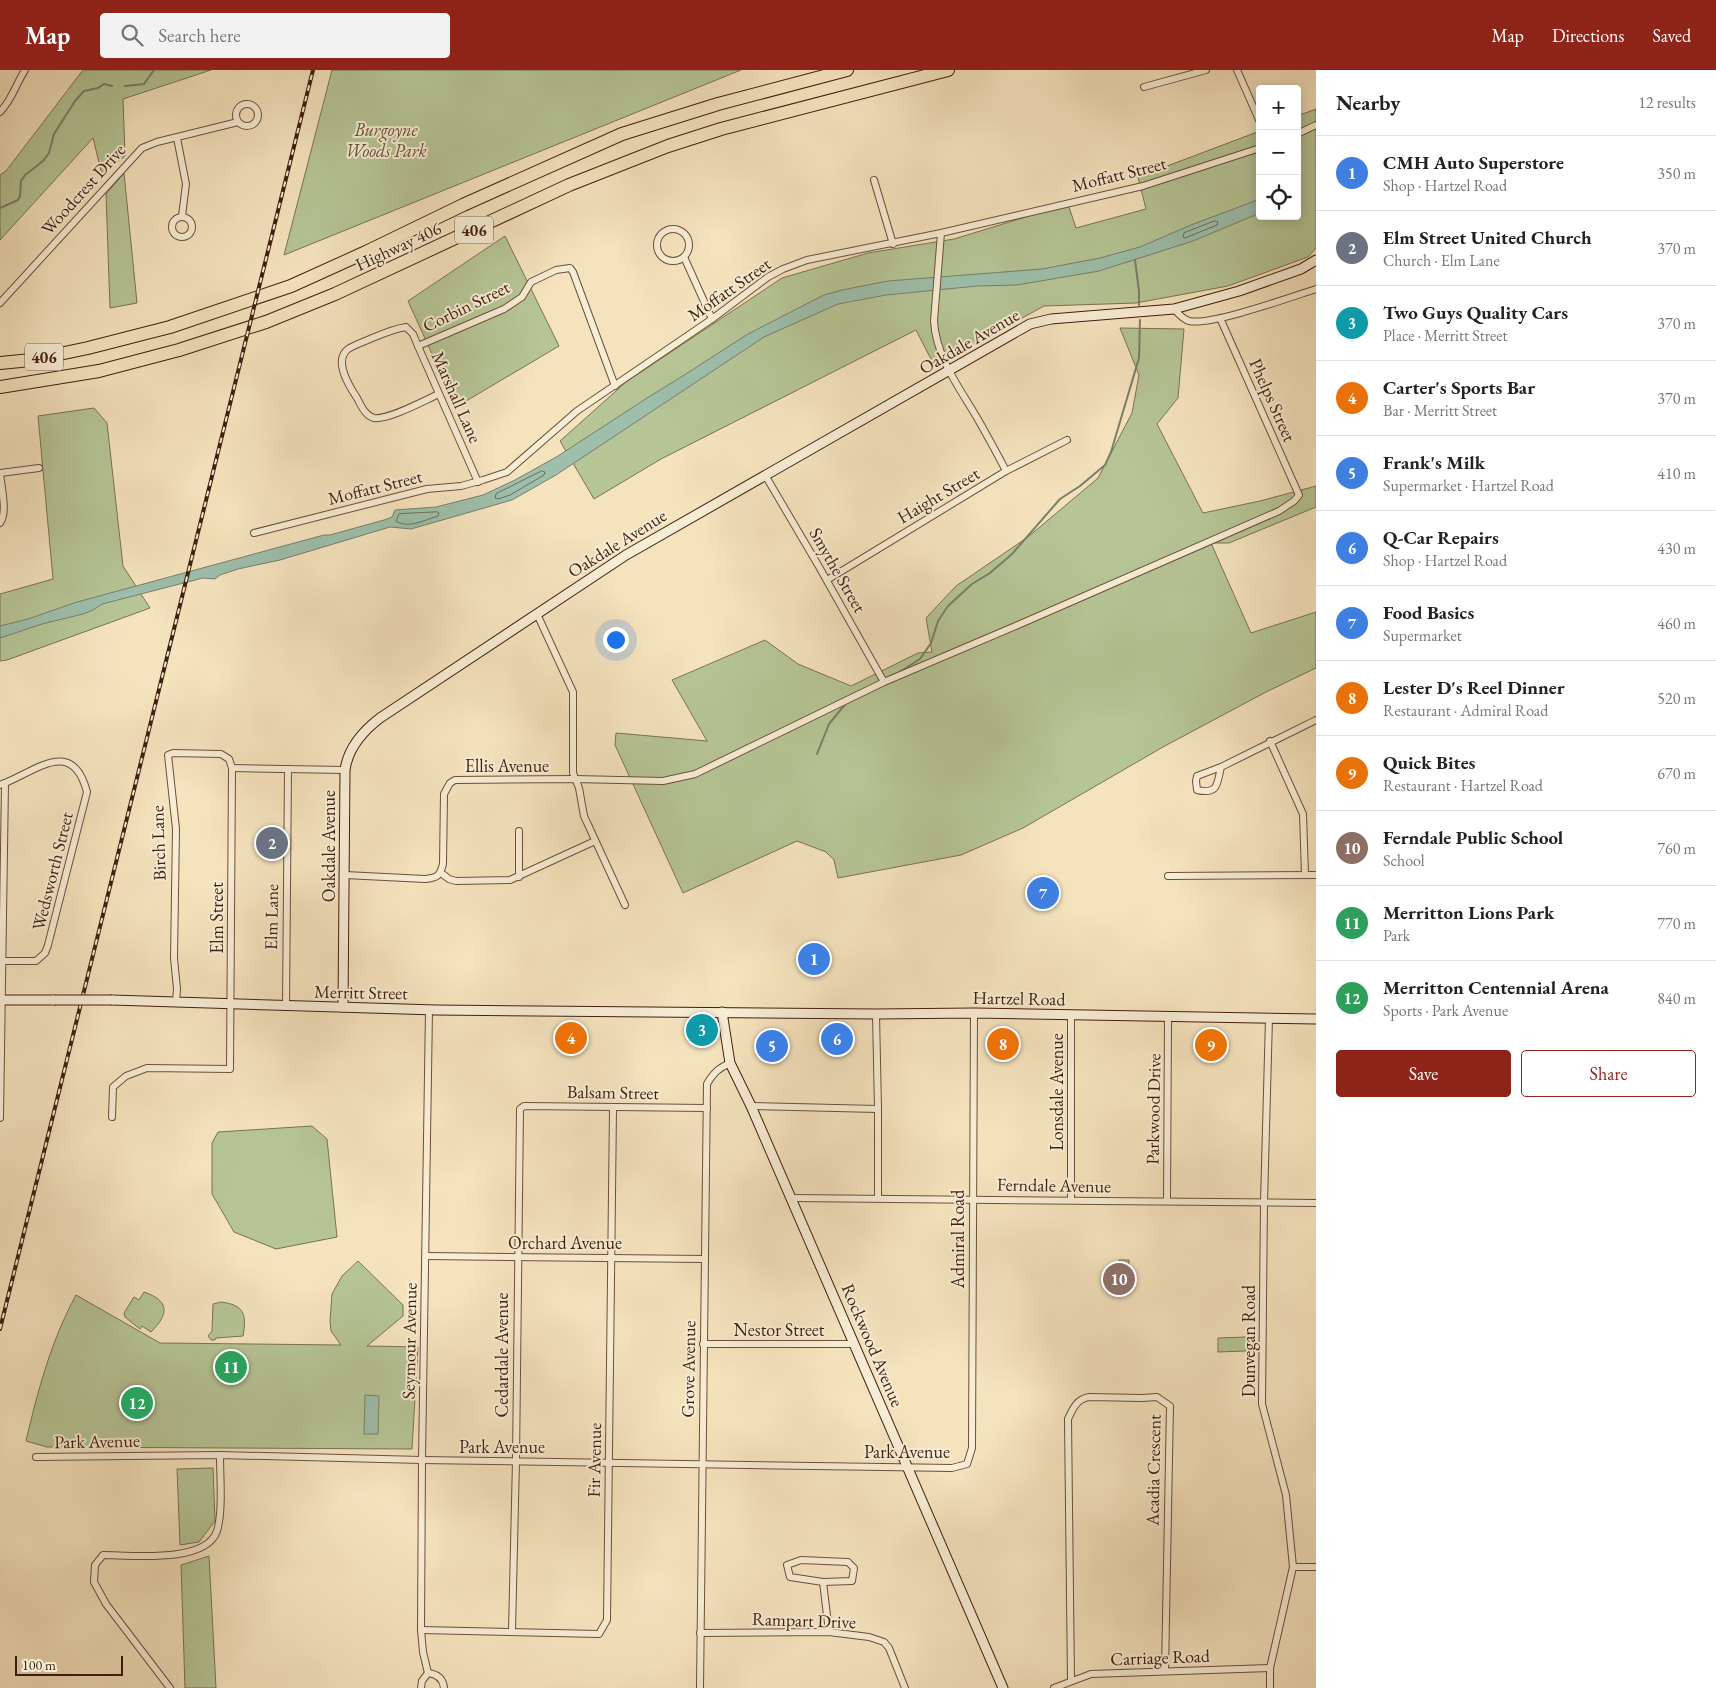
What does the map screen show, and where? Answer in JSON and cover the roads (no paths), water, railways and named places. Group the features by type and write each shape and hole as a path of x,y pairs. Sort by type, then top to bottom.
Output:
{"highway":[{"name":"Highway 406","path":"0,362 31,360 170,327 282,289 622,134 718,104 847,70"},
{"name":"Highway 406","path":"0,388 99,371 180,350 266,322 344,290 569,185 668,146 720,130 948,70"}],"street":[{"path":"0,112 5,107 25,70"},
{"path":"1144,87 1206,70"},
{"path":"1237,70 1256,113"},
{"name":"Woodcrest Drive","path":"0,303 142,148 157,142 238,122"},
{"path":"1301,132 1316,125"},
{"path":"177,138 186,184 182,216"},
{"name":"Moffatt Street","path":"254,533 427,489 461,486 478,482 507,472 578,411 712,319 768,277 783,269 807,260 941,234 1143,186 1256,149"},
{"path":"874,180 893,244"},
{"path":"675,230 684,234 689,248 684,257 669,261 660,255 659,240 665,232 675,230"},
{"path":"941,234 937,296 934,311 935,332 939,348 949,371 1006,471"},
{"path":"684,257 712,319"},
{"path":"1316,260 1301,269 1239,291 1174,308 1181,317 1188,321 1199,321 1220,318 1316,289"},
{"name":"Corbin Street","path":"418,346 504,309 522,297 531,282 556,270 570,268 574,272 615,386"},
{"name":"Oakdale Avenue","path":"343,1007 345,770 351,751 369,726 393,708 626,554 1030,324 1051,319 1174,308"},
{"name":"Phelps Street","path":"884,682 1236,530 1279,511 1294,501 1299,495 1220,318"},
{"name":"Marshall Lane","path":"439,394 397,413 374,418 365,412 342,368 342,359 348,350 385,332 406,327 413,334 478,482"},
{"name":"Haight Street","path":"827,580 1006,471 1067,440"},
{"path":"0,523 4,514 0,473 39,468"},
{"name":"Smythe Street","path":"765,475 884,682"},
{"path":"537,614 573,692 573,772 579,788 584,816 625,906"},
{"path":"575,780 663,781 695,774 884,682"},
{"path":"1221,767 1219,783 1215,788 1210,791 1197,790 1197,776 1221,767 1270,741 1316,720"},
{"path":"1270,741 1303,814 1305,875"},
{"name":"Birch Lane","path":"176,1002 177,989 174,958 176,829 168,756 173,752 221,754 230,759 232,768"},
{"name":"Wedsworth Street","path":"1,961 36,961 45,953 87,792 84,778 76,767 63,760 50,762 2,784"},
{"path":"232,768 345,770"},
{"name":"Elm Street","path":"112,1117 113,1087 126,1076 147,1068 230,1069 232,768"},
{"name":"Elm Lane","path":"286,1006 288,769"},
{"name":"Ellis Avenue","path":"441,873 443,864 444,794 450,783 454,780 575,780"},
{"path":"0,1118 2,784"},
{"path":"519,831 519,877"},
{"path":"345,875 425,879 436,877 441,873 449,879 456,881 510,880 595,841"},
{"path":"1168,876 1316,875"},
{"name":"Merritt Street","path":"0,1000 112,1000 429,1010 722,1012"},
{"name":"Seymour Avenue","path":"428,1673 422,1652 421,1630 429,1010"},
{"name":"Hartzel Road","path":"722,1012 974,1013 1316,1019"},
{"name":"Rockwood Avenue","path":"722,1012 730,1063 752,1106 1003,1688"},
{"name":"Admiral Road","path":"968,1464 972,1448 974,1013"},
{"path":"876,1014 878,1198"},
{"name":"Lonsdale Avenue","path":"1071,1015 1071,1200"},
{"name":"Parkwood Drive","path":"1167,1201 1168,1017"},
{"name":"Dunvegan Road","path":"1268,1018 1262,1404 1286,1495 1293,1567 1270,1668 1270,1688"},
{"name":"Grove Avenue","path":"700,1688 701,1464 707,1084 712,1074 720,1067 730,1063"},
{"name":"Balsam Street","path":"520,1109 524,1106 707,1108"},
{"path":"752,1106 878,1109"},
{"name":"Fir Avenue","path":"421,1630 599,1634 607,1620 613,1108"},
{"name":"Cedardale Avenue","path":"512,1631 520,1109"},
{"name":"Ferndale Avenue","path":"791,1198 1316,1203"},
{"name":"Orchard Avenue","path":"426,1256 704,1259"},
{"name":"Nestor Street","path":"703,1344 854,1344"},
{"name":"Acadia Crescent","path":"1071,1681 1068,1419 1074,1405 1083,1398 1089,1397 1158,1397 1170,1406 1165,1671"},
{"path":"170,1688 106,1604 94,1582 95,1565 103,1555 180,1555 208,1545 216,1533 219,1518 220,1455"},
{"name":"Park Avenue","path":"36,1457 220,1455 952,1468 968,1464"},
{"path":"801,1560 848,1562 854,1568 852,1581 823,1582 790,1577 787,1565 801,1560"},
{"path":"1293,1567 1316,1567"},
{"path":"823,1582 829,1632"},
{"name":"Rampart Drive","path":"700,1633 829,1632 869,1637 884,1642 889,1648 905,1688"},
{"name":"Carriage Road","path":"1054,1688 1091,1674 1270,1668"},
{"path":"421,1688 422,1681 428,1673 436,1674 444,1688"}],"water":[{"path":"1256,201 1256,215 1193,241 1099,271 1017,285 977,286 886,295 838,304 764,337 556,475 512,500 411,529 390,527 280,560 238,569 220,575 215,579 203,578 102,604 83,614 42,624 0,638 0,626 28,619 77,602 384,520 392,517 395,510 436,507 483,495 558,456 748,334 824,295 888,281 1042,269 1100,258 1140,247"},
{"path":"365,1395 379,1396 378,1434 364,1434"}],"waterway":[{"path":"125,86 144,84 154,70"},
{"path":"0,208 18,200 21,181 49,153 54,134 75,101 84,91 98,88 104,84 112,86"},
{"path":"1135,260 1139,305"},
{"path":"898,673 920,659 931,643 938,621 948,606 972,584 990,573 1012,554 1060,499 1080,486 1105,465 1111,452 1139,358 1140,320"},
{"path":"817,754 829,724 847,702"}],"railway":[{"path":"0,1329 313,70"}],"place":[{"name":"Elm Street United Church","path":"272,843"},
{"name":"Food Basics","path":"1043,893"},
{"name":"CMH Auto Superstore","path":"814,959"},
{"name":"Two Guys Quality Cars","path":"702,1030"},
{"name":"Carter's Sports Bar","path":"571,1038"},
{"name":"Q-Car Repairs","path":"837,1039"},
{"name":"Lester D's Reel Dinner","path":"1003,1044"},
{"name":"Quick Bites","path":"1211,1045"},
{"name":"Frank's Milk","path":"772,1046"},
{"name":"Ferndale Public School","path":"1119,1279"},
{"name":"Merritton Lions Park","path":"231,1367"},
{"name":"Merritton Centennial Arena","path":"137,1403"}],"park label":[{"name":"Burgoyne Woods Park","path":"386,139"}]}
